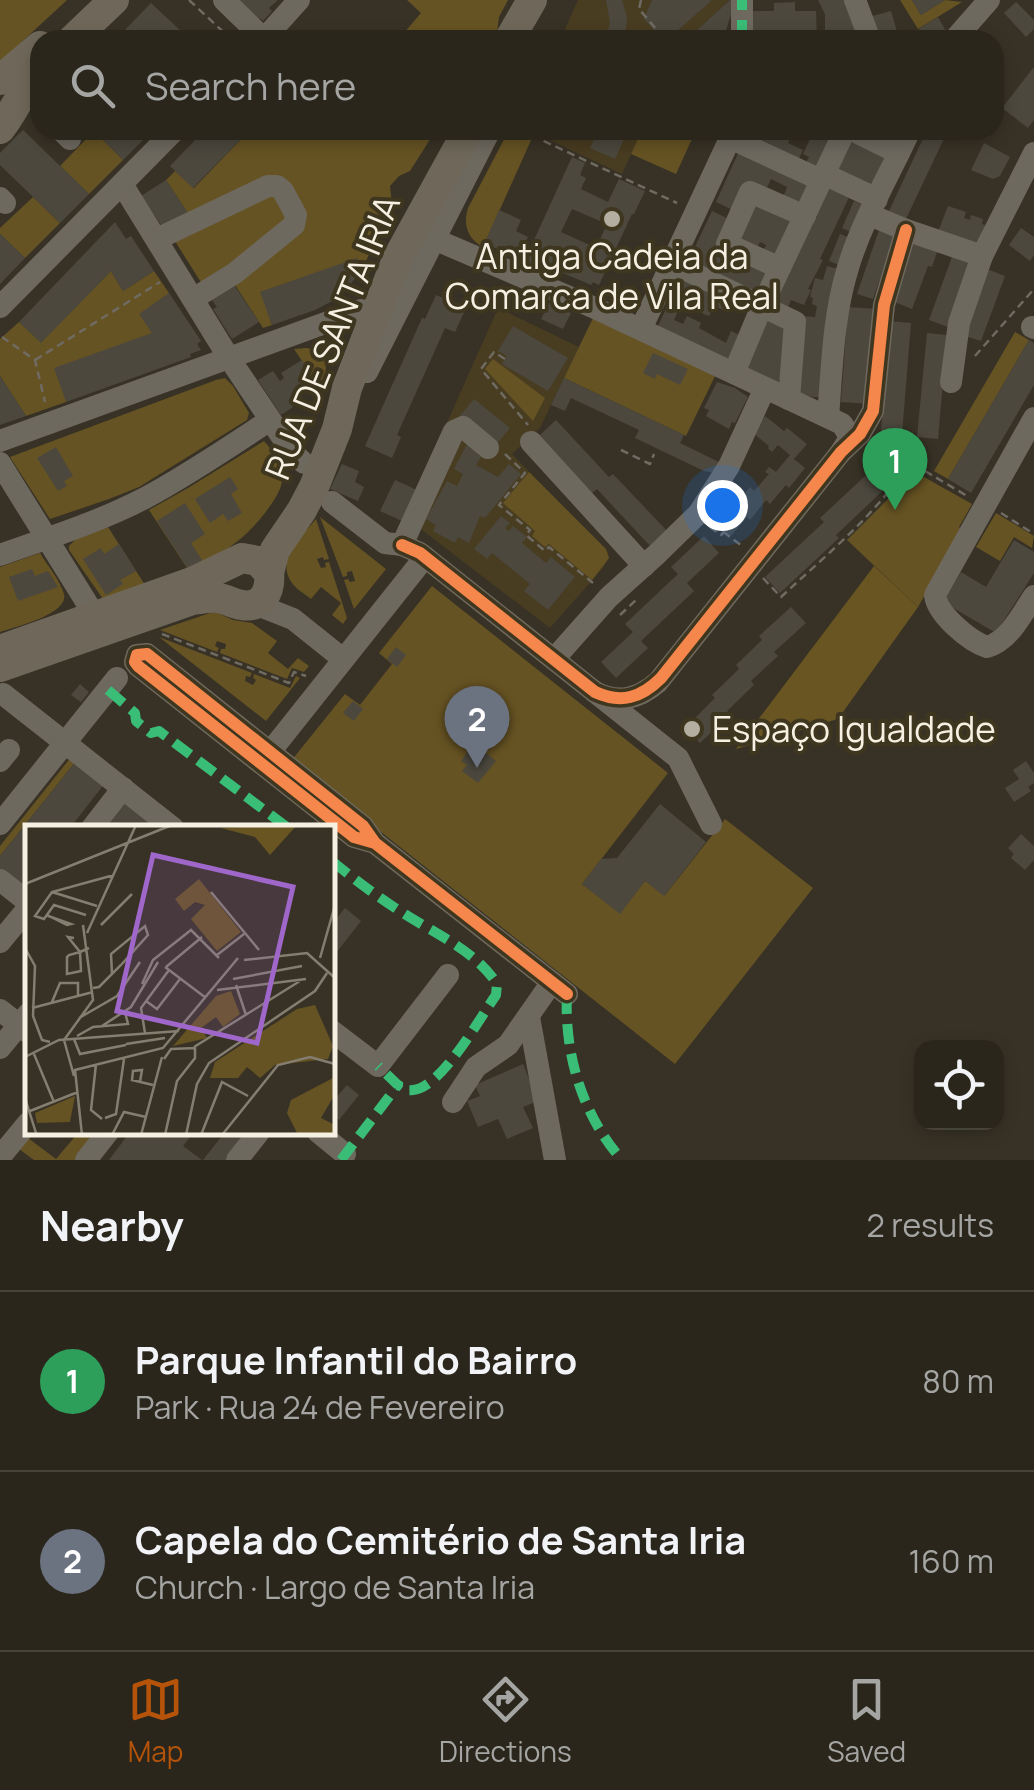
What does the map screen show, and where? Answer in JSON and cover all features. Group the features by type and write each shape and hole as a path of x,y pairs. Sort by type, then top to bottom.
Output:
{"main road":[{"path":"87,26 114,0"},
{"path":"515,30 532,0"},
{"path":"526,30 543,0"},
{"path":"0,129 11,115 21,90 17,68 30,56"},
{"path":"0,117 3,107 21,90"},
{"name":"RUA DE SANTA IRIA","path":"0,650 192,582 230,563 279,516 304,464 372,281 447,140"},
{"name":"RUA DE SANTA IRIA","path":"256,591 275,550 306,502 334,437 347,388 392,272 462,140"},
{"path":"258,560 256,591 222,587 223,572 230,563 258,560"},
{"path":"2,680 184,603 256,591"}],"street":[{"path":"224,0 254,30"},
{"path":"273,30 300,0"},
{"path":"742,0 742,30"},
{"path":"855,0 866,30"},
{"path":"961,30 980,3"},
{"path":"0,307 165,140"},
{"path":"334,437 485,140"},
{"path":"640,329 729,140"},
{"path":"745,140 822,177 906,230 982,256"},
{"path":"734,373 842,140"},
{"path":"871,140 900,153"},
{"path":"828,417 838,306 847,269 906,140"},
{"path":"951,382 959,323 982,256 1034,154"},
{"path":"122,184 229,358 304,464"},
{"path":"157,240 268,186 283,190 296,213 294,225 235,273 193,300"},
{"path":"780,268 727,244 750,192 805,216"},
{"path":"698,206 739,218"},
{"path":"841,452 860,434 872,414 884,305 906,230"},
{"path":"434,239 640,329 828,417 848,432 848,442 841,452 658,682 626,699 595,692"},
{"path":"672,262 795,322 789,399"},
{"path":"0,441 362,310"},
{"path":"554,659 609,597 699,513 722,479 765,388"},
{"path":"1034,418 935,596 943,615 987,646 1008,633 1034,596"},
{"path":"0,555 141,500 270,420"},
{"path":"402,545 454,430 464,428 493,447"},
{"path":"530,433 644,566"},
{"path":"0,462 95,616"},
{"path":"332,502 385,543 402,545 425,556 678,758 712,824"},
{"path":"270,752 425,556"},
{"path":"256,591 344,659"},
{"path":"376,843 354,837 138,666 137,654 147,654 560,988 528,1017 508,1045 476,1068 453,1102"},
{"path":"0,824 117,678"},
{"path":"2,680 66,743 169,825"},
{"path":"94,825 124,788"},
{"path":"0,880 25,902"},
{"path":"0,942 25,909"},
{"path":"335,1036 378,1066 448,975"},
{"path":"528,1017 555,1160"},
{"path":"0,1048 18,1020"},
{"path":"7,1152 25,1126"},
{"path":"86,1160 106,1135"},
{"path":"237,1160 257,1135"},
{"path":"322,1135 346,1154"}],"path":[{"path":"189,0 221,30"},
{"path":"641,0 639,10 657,30"},
{"path":"543,140 698,206"},
{"path":"35,360 161,281"},
{"path":"976,354 1034,290"},
{"path":"2,337 35,360 46,409"},
{"path":"505,359 494,352 480,368 530,433"},
{"path":"493,447 525,473 499,505 530,530 526,535 545,551 550,548 597,586"},
{"path":"622,450 650,464 654,454"},
{"path":"757,572 780,597 845,538 899,480 912,458"},
{"path":"925,471 973,499"},
{"path":"995,510 1034,534"},
{"path":"724,532 745,548"},
{"path":"160,634 289,684 294,672 316,680"}],"shaded area":[{"path":"0,0 67,0 30,30 0,62"},
{"path":"407,0 508,0 497,30 407,30 421,13"},
{"path":"578,0 730,0 697,30 564,30"},
{"path":"900,0 912,0 921,15 945,0 962,2 918,29"},
{"path":"85,140 103,140 123,160 89,194 60,166"},
{"path":"240,140 430,140 410,171 390,186 392,204 361,272 357,259 261,292 272,325 263,328 235,285 297,226 289,187 191,218 166,180 175,171 194,188"},
{"path":"504,140 531,140 483,247 466,225 468,208"},
{"path":"549,140 637,140 622,174"},
{"path":"637,140 691,140 676,174 631,154"},
{"path":"273,193 290,219 204,287 173,238"},
{"path":"33,197 60,223 25,258 0,234 0,228"},
{"path":"111,271 123,291 154,271 169,293 152,333 66,402 26,416 0,376 0,339 19,322 41,342"},
{"path":"498,308 579,347 540,428 512,454 608,553 603,568 550,628 405,517"},
{"path":"593,318 716,374 686,436 564,378"},
{"path":"1015,332 1029,340 948,479 934,471"},
{"path":"294,349 319,353 325,362 321,389"},
{"path":"493,359 545,398 533,421 485,369"},
{"path":"225,378 249,413 247,420 139,487 109,499 50,519 10,457 216,380"},
{"path":"264,441 282,471 277,495 243,536 189,571 149,510"},
{"path":"529,472 606,549 609,558 592,580 549,544 545,547 532,536 535,531 503,503"},
{"path":"915,472 972,504 959,527 962,530 918,607 847,540"},
{"path":"996,513 1034,536 1032,548 1014,537 1000,561 976,547"},
{"path":"320,517 386,569 354,609 344,580 355,581 352,571 343,577"},
{"path":"316,519 329,559 317,559 321,568 329,562 347,618 343,624 332,615 341,603 321,587 311,599 294,585 288,574 292,548"},
{"path":"108,527 145,585 103,599 69,546 76,539"},
{"path":"40,553 60,583 63,601 40,619 0,632 0,567"},
{"path":"874,566 918,607 838,719 736,749"},
{"path":"432,586 668,773 582,884 620,913 645,881 665,895 725,819 813,888 675,1064 291,761 345,694 360,705 392,664 379,653"},
{"path":"210,613 252,623 277,641 268,653 288,669 298,658 309,666 304,672 292,668 287,679 220,653 226,644 217,641 217,652 160,630"},
{"path":"159,637 252,673 245,681 253,685 254,674 290,688 296,676 300,678 266,721"},
{"path":"72,756 77,760 0,856 0,846"},
{"path":"76,1135 95,1136 77,1160 34,1160 19,1149 28,1138 56,1159"}],"building":[{"path":"231,0 278,0 263,21 260,18 254,24"},
{"path":"606,0 622,0 626,30 608,30"},
{"path":"652,0 712,0 678,30 654,30 644,19"},
{"path":"730,0 735,0 726,30 697,30"},
{"path":"818,0 845,0 858,30 825,30 825,14"},
{"path":"912,0 945,0 921,15"},
{"path":"795,2 795,11 816,11 817,30 752,30 752,11 774,11 774,3"},
{"path":"1016,2 1034,20 1034,29 1026,37 1004,13"},
{"path":"151,3 179,30 125,30"},
{"path":"891,11 897,30 872,30 869,17"},
{"path":"938,17 945,30 919,30"},
{"path":"1034,67 1034,120 1028,128 1004,105"},
{"path":"23,130 89,194 60,223 0,165 0,153"},
{"path":"103,140 143,140 123,160"},
{"path":"195,140 240,140 193,188 170,166"},
{"path":"594,140 624,140 615,159 590,148"},
{"path":"789,140 788,143 803,150 796,165 743,141"},
{"path":"810,140 835,140 819,175 803,168 809,157 803,154"},
{"path":"848,140 861,140 893,155 875,194 832,175"},
{"path":"922,140 943,140 906,219 889,211"},
{"path":"984,143 1010,157 1000,176 993,179 971,170"},
{"path":"740,149 815,183 803,210 782,200 787,187 771,179 765,192 737,212 716,202"},
{"name":"Antiga Cadeia da Comarca de Vila Real","path":"572,157 585,163 580,175 586,178 581,189 608,202 619,179 645,191 599,285 591,285 559,268 555,278 523,264","holes":["572,209 607,224 596,248 561,232"]},
{"path":"166,180 191,218 167,234 141,196"},
{"path":"829,183 851,193 820,259 823,260 804,305 791,300 786,312 772,305"},
{"path":"750,201 798,222 780,262 762,254 766,245 760,242 756,251 732,241"},
{"path":"854,201 867,207 855,234 842,228"},
{"path":"948,206 966,212 964,218 970,220 971,215 983,219 985,225 977,246 938,232"},
{"path":"499,210 521,220 516,231 528,237 518,258 491,246 483,247"},
{"path":"712,211 733,221 716,256 732,264 735,256 774,275 761,301 686,266"},
{"path":"115,222 126,239 131,236 154,271 123,291 111,271 41,343 19,322"},
{"path":"1021,228 1034,237 1030,261 1009,245"},
{"path":"879,230 895,236 873,299 857,294"},
{"path":"0,234 25,258 0,284"},
{"path":"840,234 853,239 842,266 829,261"},
{"path":"914,243 937,252 912,309 892,301"},
{"path":"952,257 971,264 948,327 929,320"},
{"path":"357,258 361,272 338,298 272,325 260,292"},
{"path":"827,266 842,270 824,397 812,397 800,393 802,316 815,317 817,306 810,297 815,278 823,280"},
{"path":"987,269 1005,276 981,341 962,335"},
{"path":"683,273 735,297 728,312 714,306 709,316 680,307 674,320 683,324 687,316 701,323 699,328 726,343 731,331 744,337 733,361 658,326"},
{"path":"234,285 259,322 232,339 213,309 217,307 212,300"},
{"path":"169,293 201,341 197,344 201,350 66,402 54,368 152,333 139,314"},
{"path":"436,295 466,308 455,332 445,328 397,435 401,437 392,458 365,446"},
{"path":"549,303 559,308 561,304 571,313 563,329 541,319"},
{"path":"848,307 877,309 870,404 841,402"},
{"path":"768,314 790,324 779,383 743,366"},
{"path":"890,321 911,323 902,434 881,432"},
{"path":"513,326 568,358 548,391 502,364 507,356 498,351"},
{"path":"927,333 947,335 938,439 917,437"},
{"path":"1029,340 1034,343 1034,385 971,493 948,479"},
{"path":"653,353 688,369 680,385 657,374 655,379 643,373"},
{"path":"302,360 317,384 289,402 293,407 281,415 258,380 273,371 280,381 284,378 281,373"},
{"path":"0,376 26,416 0,425"},
{"path":"564,378 684,435 680,443 723,464 715,473 704,471 635,438 639,430 571,398 565,411 551,405"},
{"path":"717,382 748,397 729,429 706,416 709,410 704,408"},
{"path":"474,399 510,428 495,446 459,417"},
{"path":"765,416 807,444 794,459 805,468 789,488 786,485 770,504 766,500 731,536 714,523 730,498 737,503 750,487 754,491 769,474 765,472 769,467 776,472 790,455 778,445 772,452 752,432"},
{"path":"556,420 669,533 652,548 597,489 592,493 539,436"},
{"path":"467,444 481,457 476,465 498,477 509,464 521,474 485,518 480,516 469,543 458,537 455,543 433,531 436,525 426,519 447,481 457,486 463,474 454,469"},
{"path":"56,447 73,476 58,491 37,458"},
{"path":"879,463 894,480 780,593 765,577"},
{"path":"342,464 359,471 355,482 364,487 358,501 330,489"},
{"path":"230,477 238,489 231,494 242,513 228,521 223,514 210,523 195,499"},
{"path":"395,480 417,490 402,521 380,511"},
{"path":"185,503 205,534 191,543 202,560 188,569 157,521"},
{"path":"501,516 510,523 505,528 509,531 513,526 527,537 522,543 546,563 551,557 575,577 548,610 524,591 530,584 492,553 487,559 474,549"},
{"path":"704,536 719,553 687,583 694,591 641,641 648,648 616,678 601,662 633,632 625,624 678,574 671,567"},
{"path":"1014,540 1034,552 1034,573 996,633 943,602 961,572 986,587"},
{"path":"119,544 136,571 106,595 83,559 101,548 104,554"},
{"path":"32,569 35,576 48,571 58,587 18,601 9,577"},
{"path":"791,607 806,623 774,652 778,656 751,681 754,685 727,711 731,714 700,743 685,728 739,669 736,665 762,640 759,636"},
{"path":"396,647 406,655 397,667 387,659"},
{"path":"80,684 89,692 81,702 71,695"},
{"path":"353,701 363,709 354,721 343,713"},
{"path":"481,749 496,761 478,783 462,771 467,765 461,761 469,750 475,756"},
{"path":"77,760 105,783 72,825 25,825 22,887 0,869 0,856"},
{"path":"1026,761 1034,773 1034,783 1028,787 1031,791 1014,802 1005,788 1019,779 1013,770"},
{"path":"128,799 156,821 153,825 108,825"},
{"path":"660,804 706,842 664,896 645,881 620,914 582,884 601,859 617,858"},
{"path":"1021,834 1034,846 1034,860 1025,870 1011,858 1014,854 1008,848"},
{"path":"345,908 361,921 335,954 335,920"},
{"path":"523,1064 538,1101 523,1107 533,1128 507,1139 498,1119 478,1127 467,1101 480,1096 475,1085"},
{"path":"347,1085 359,1095 339,1120 335,1117 335,1099"},
{"path":"128,1135 192,1135 183,1146 202,1160 109,1160"},
{"path":"223,1135 255,1135 235,1160 203,1160"}],"marked path":[{"path":"742,0 742,30"},
{"path":"108,690 151,733 159,731 284,825"},
{"path":"335,863 385,901 466,952 497,984 496,995 448,1065 424,1086 406,1090 398,1085"},
{"path":"567,994 569,1038 578,1082 596,1123 622,1160"},
{"path":"341,1160 398,1085 378,1066"}],"cycle path":[{"path":"402,545 420,553 595,692 622,698 646,690 661,678 841,452 860,434 873,411 884,305 906,230"},
{"path":"375,843 354,837 138,666 137,655 147,654 363,826 375,843 567,994"}],"place":[{"name":"Antiga Cadeia da Comarca de Vila Real","path":"612,219"},
{"name":"Parque Infantil do Bairro","path":"895,510"},
{"name":"Espaço Igualdade","path":"692,729"},
{"name":"Capela do Cemitério de Santa Iria","path":"477,768"}]}
